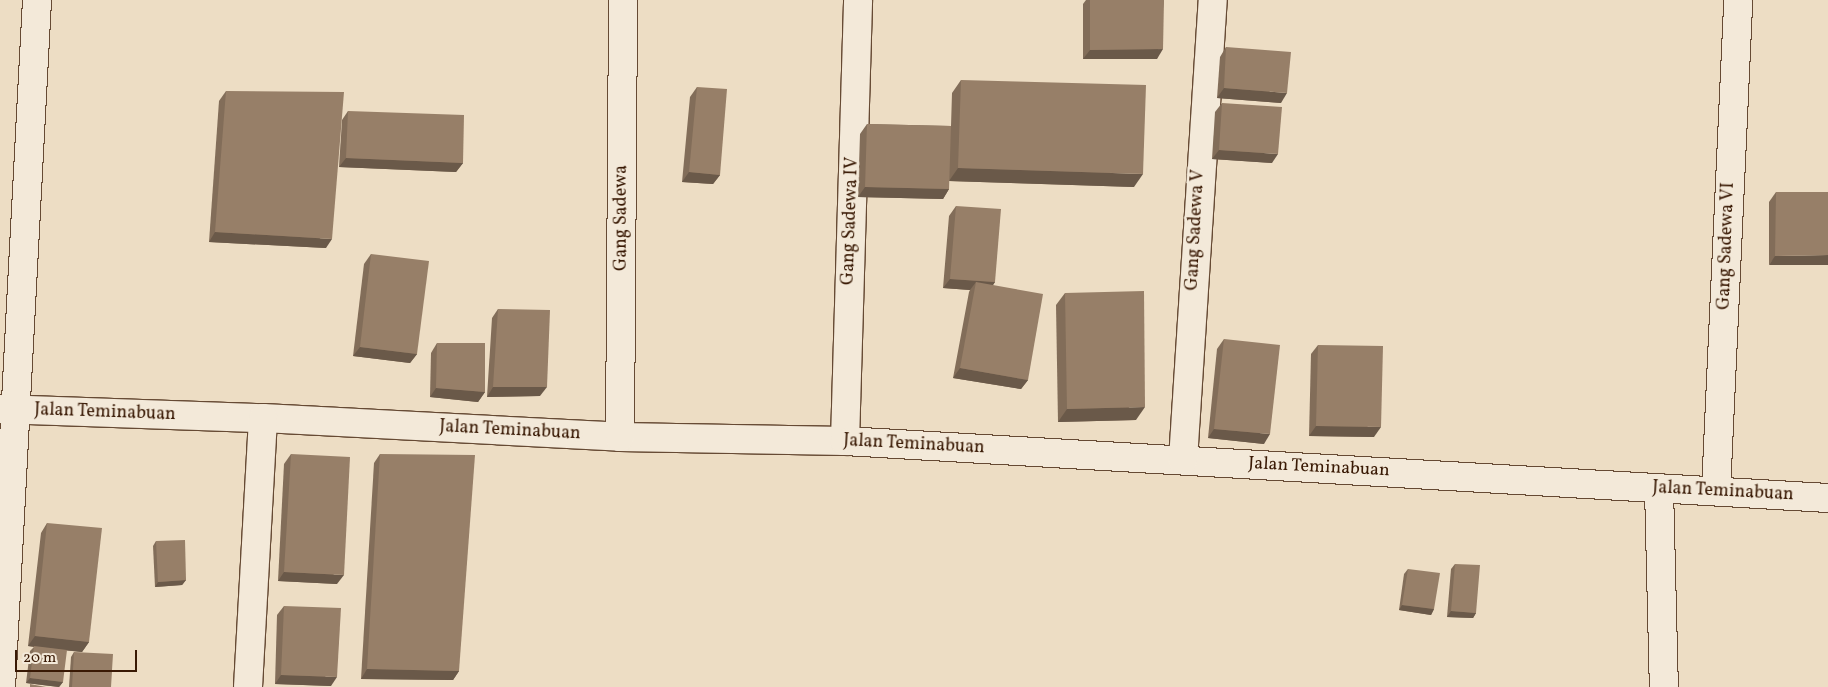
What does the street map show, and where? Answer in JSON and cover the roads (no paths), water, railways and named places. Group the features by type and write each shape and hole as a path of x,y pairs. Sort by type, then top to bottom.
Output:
{"street":[{"path":"1,687 8,409 37,0"},
{"name":"Gang Sadewa","path":"620,437 623,0"},
{"name":"Gang Sadewa IV","path":"845,441 858,0"},
{"name":"Gang Sadewa V","path":"1182,460 1213,0"},
{"name":"Gang Sadewa VI","path":"1716,491 1738,0"},
{"name":"Jalan Teminabuan","path":"8,409 263,418 620,437 845,441 1828,498"},
{"path":"248,687 263,418"},
{"path":"1659,488 1664,687"}]}
